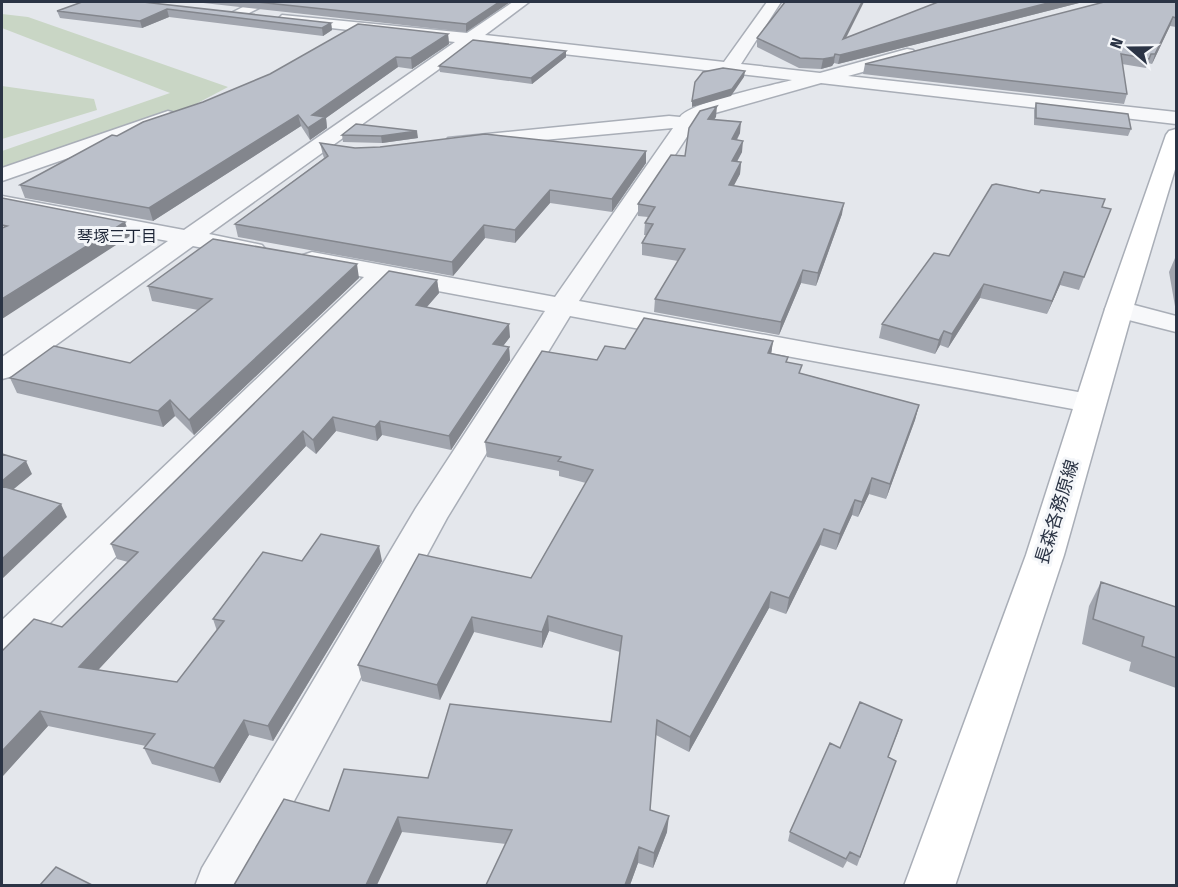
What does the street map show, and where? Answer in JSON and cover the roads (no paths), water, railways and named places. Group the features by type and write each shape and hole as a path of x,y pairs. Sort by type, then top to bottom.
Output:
{"main road":[{"name":"長森各務原線","path":"929,885 1045,555 1089,403 1176,135"}],"street":[{"path":"264,2 234,12 1176,118"},
{"path":"2,370 522,2"},
{"path":"729,68 774,2"},
{"path":"336,38 356,26"},
{"path":"220,885 429,517 562,306 691,116 708,109 926,49"},
{"path":"2,175 187,111"},
{"path":"436,144 502,135 669,122 686,124"},
{"path":"318,146 347,151"},
{"path":"2,203 1089,403"},
{"path":"2,645 384,273"},
{"path":"1119,309 1176,324"}],"district":[{"name":"琴塚三丁目","path":"117,236"}]}
